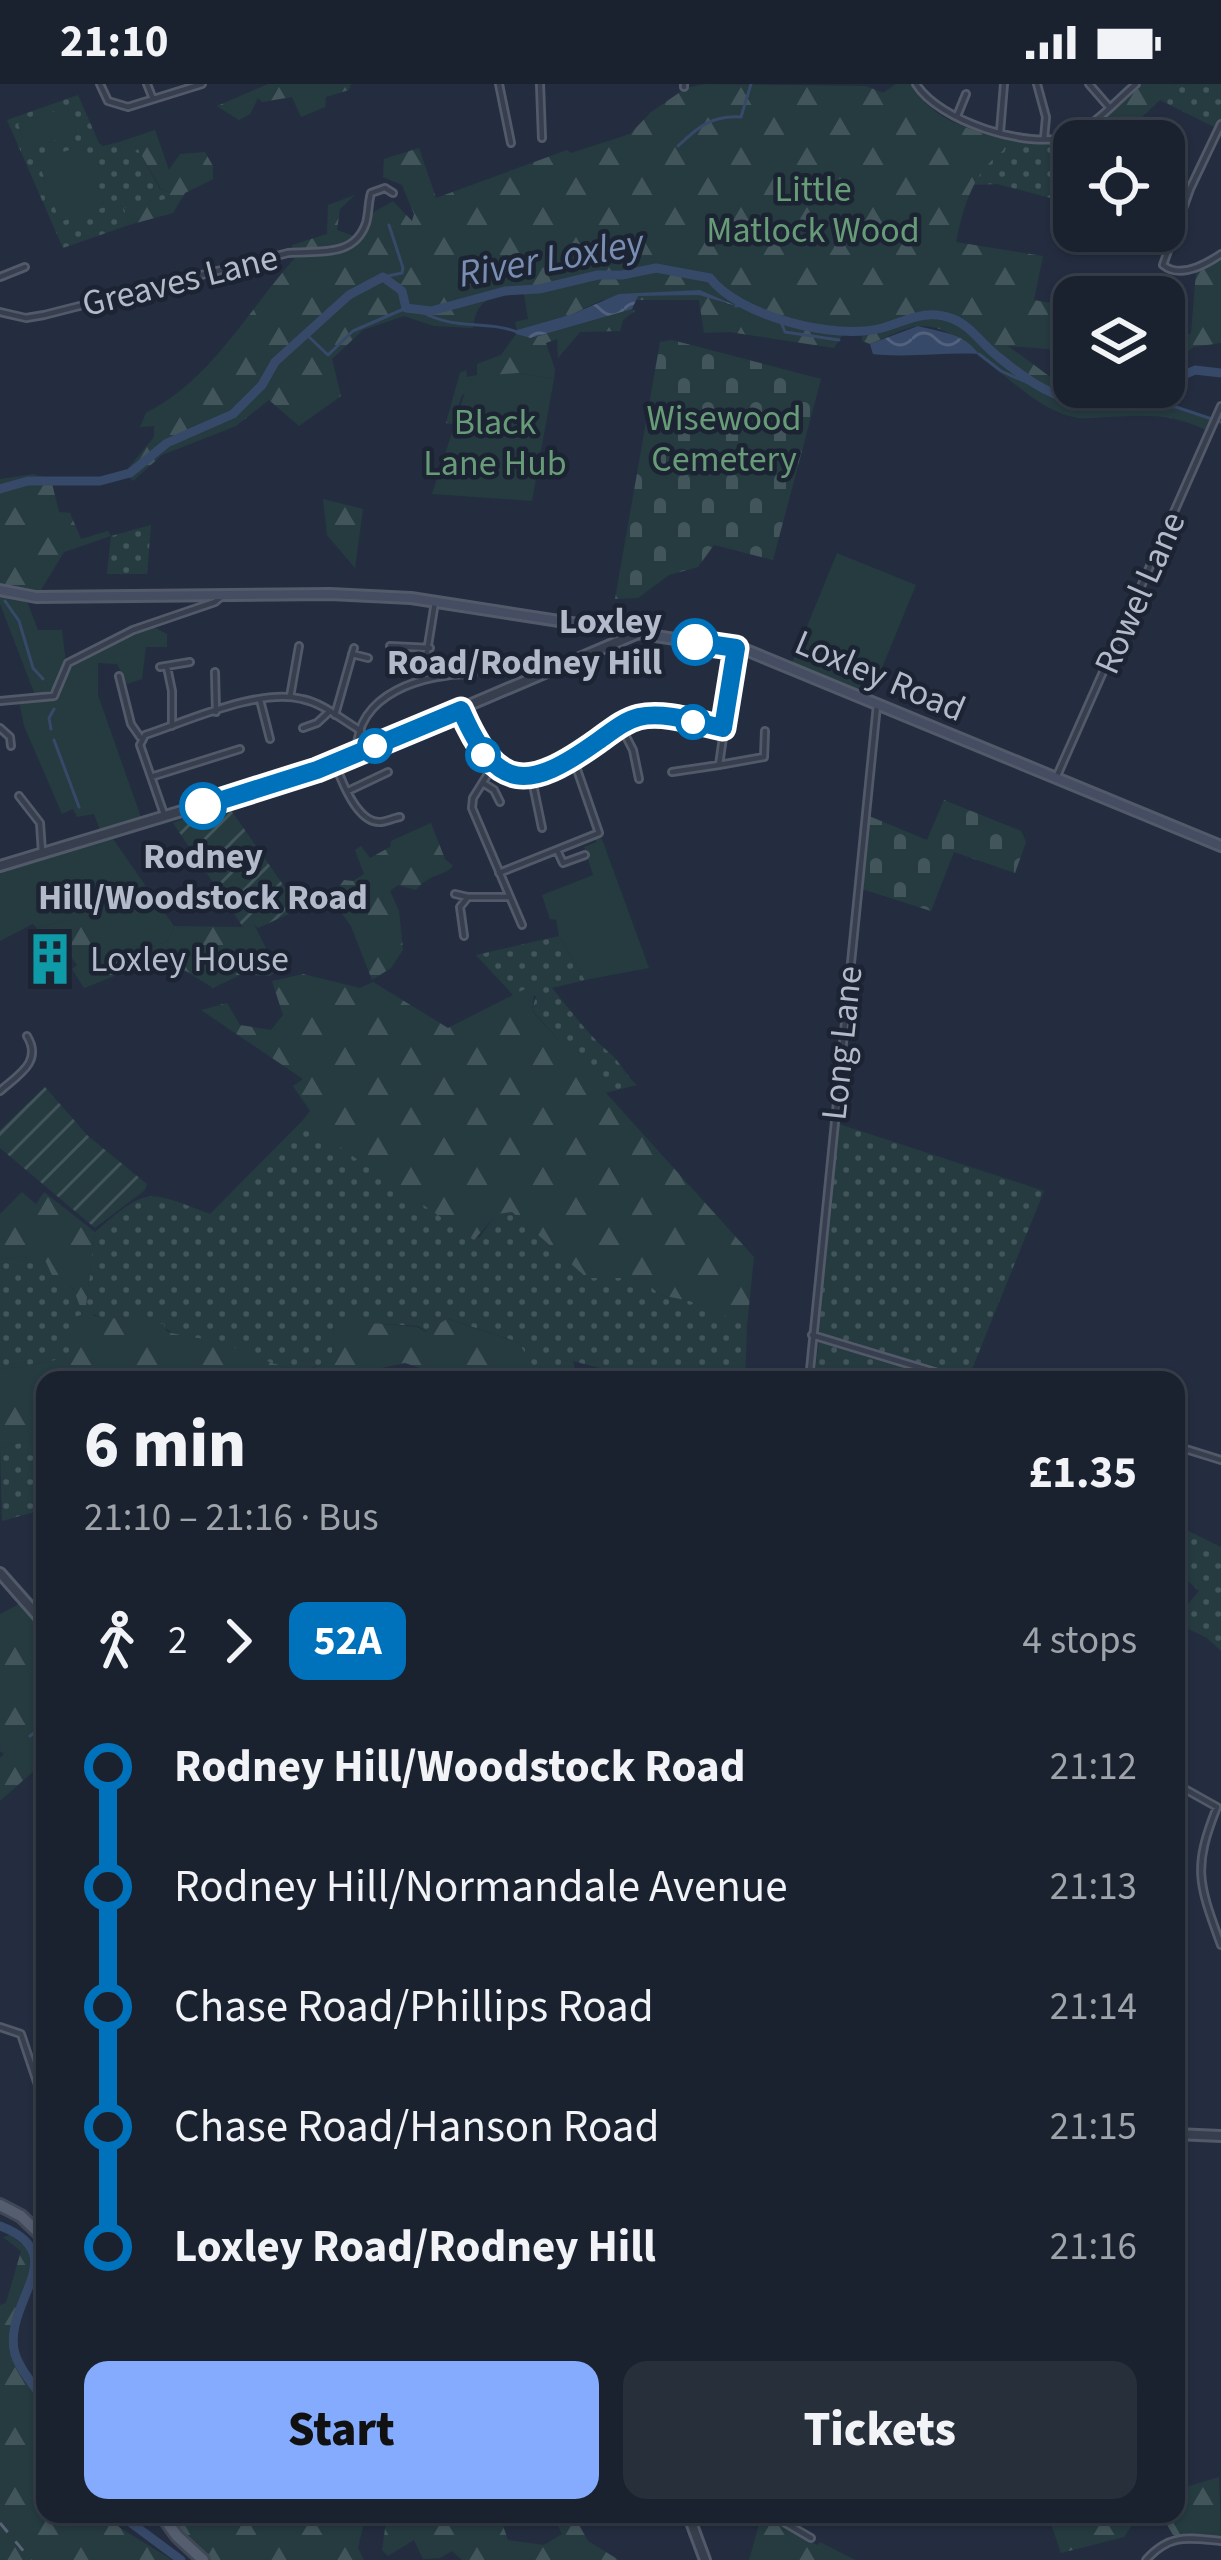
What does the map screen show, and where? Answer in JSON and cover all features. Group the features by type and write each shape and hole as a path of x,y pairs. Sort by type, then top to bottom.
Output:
{"main road":[{"name":"Loxley Road","path":"0,590 36,597 330,594 435,602 736,648 1221,846"},
{"path":"0,2205 36,2231"},
{"path":"166,2523 203,2560"}],"street":[{"path":"100,84 108,101 117,106 198,85"},
{"path":"147,84 153,99"},
{"path":"499,84 511,143"},
{"path":"540,84 542,138"},
{"path":"916,84 929,100 957,116 1000,132 1044,139 1072,135 1136,84"},
{"path":"1000,132 1007,84"},
{"path":"1037,84 1046,118 1044,139"},
{"path":"1089,84 1108,107"},
{"path":"957,116 966,94"},
{"path":"1221,124 1190,189 1163,266 1172,271 1193,269 1221,254"},
{"name":"Greaves Lane","path":"0,312 26,318 44,316 288,253 320,255 342,249 365,226 371,193 385,188 393,193"},
{"path":"0,277 26,267"},
{"name":"Rowel Lane","path":"1056,778 1221,406"},
{"path":"0,701 54,696 68,663 133,630 221,596"},
{"path":"425,664 435,602"},
{"path":"0,866 335,763 636,634"},
{"path":"290,697 299,646"},
{"path":"390,646 430,648"},
{"path":"719,765 736,648"},
{"path":"303,728 332,714 353,651 368,658"},
{"path":"172,726 172,691 164,667 190,662"},
{"path":"215,672 216,712"},
{"path":"357,754 361,731 382,701 405,684 437,674 473,674"},
{"path":"120,680 165,817"},
{"path":"141,738 216,712 290,697 311,701 361,731"},
{"path":"260,700 270,739"},
{"name":"Long Lane","path":"810,1371 877,705"},
{"path":"461,710 493,766 515,775 549,772 620,725 651,716 723,728"},
{"path":"620,725 640,779"},
{"path":"0,728 10,737 11,746"},
{"path":"672,772 764,757 765,731"},
{"path":"151,777 240,749"},
{"path":"499,873 599,832 597,810 573,758"},
{"path":"335,763 348,791 371,820 400,817"},
{"path":"493,766 472,808 522,925"},
{"path":"348,791 388,772"},
{"path":"531,776 542,828"},
{"path":"483,783 500,802"},
{"path":"19,796 40,824 42,851"},
{"path":"557,850 562,865 585,855"},
{"path":"455,894 509,897"},
{"path":"464,936 460,907 468,897"},
{"path":"2,1086 32,1060 33,1047 27,1036"},
{"path":"812,1334 933,1371"},
{"path":"1185,1449 1221,1460"},
{"path":"0,1573 36,1614"},
{"path":"1185,1789 1217,1808 1199,1863 1221,1945"},
{"path":"0,2026 21,2034 36,2079"},
{"path":"1185,2134 1221,2136"},
{"path":"691,2523 705,2560"},
{"path":"785,2523 811,2538"},
{"path":"1147,2560 1160,2544 1184,2538 1221,2541"}],"green space":[{"path":"268,84 351,84 349,90 326,97 325,107 301,117 292,97 262,102 258,98 250,114 239,120 217,106"},
{"name":"Little Matlock Wood","path":"705,84 866,86 883,93 896,84 911,84 944,117 973,130 1020,141 993,159 975,182 956,242 1043,256 1034,300 1053,303 1053,349 1008,346 1053,379 1053,408 1183,408 1211,417 1206,430 1158,416 1079,418 1056,411 972,348 933,327 908,328 870,344 862,341 862,333 845,331 834,348 729,332 704,333 699,300 634,300 638,296 602,300 517,330 515,322 528,319 524,294 483,303 473,328 434,326 404,316 363,330 332,359 341,396 299,426 269,400 236,426 162,455 133,481 125,472 154,437 154,426 140,427 146,413 190,382 227,344 294,259 292,245 327,234 328,205 355,195 340,209 337,230 359,238 368,227 369,215 393,201 412,221 414,214 402,185 383,177 384,159 419,148 436,198 567,150 571,153 630,134 651,112 686,88","holes":["700,290 733,306 700,295 642,296"]},
{"path":"1142,84 1177,84 1140,120 1103,117"},
{"path":"1177,84 1221,84 1221,118 1216,128 1160,100"},
{"path":"78,95 99,143 119,142 121,152 138,149 160,189 171,193 170,199 124,208 129,225 63,248 7,120"},
{"path":"67,107 77,133 27,150 18,124"},
{"path":"155,130 169,170 180,154 205,152 213,166 213,179 185,193 173,213 129,225 124,208 170,198 138,149 129,156 121,152 119,142"},
{"path":"1022,141 1051,142 1053,199 997,184 972,185 1008,146"},
{"path":"83,145 105,207 60,222 38,161"},
{"name":"Little Matlock Wood","path":"1221,257 1221,343 1185,353 1196,272"},
{"path":"632,309 620,331 580,332 558,358 557,339 546,343 554,379 518,373 462,395 452,424 446,423 460,373 466,370 467,377 477,375 477,364 501,355 516,334 532,338"},
{"name":"Wisewood Cemetery","path":"672,340 821,379 773,560 714,545 698,567 669,575 638,598 615,599 660,342"},
{"name":"Little Matlock Wood","path":"1221,369 1221,377 1194,374 1185,378 1185,371"},
{"name":"Black Lane Hub","path":"518,373 554,379 532,501 432,494 468,383 479,376"},
{"path":"33,474 51,479 59,512 70,513 81,539 108,531 111,536 64,552 39,593 0,587 0,479"},
{"path":"323,499 363,509 355,568 327,535"},
{"path":"151,525 147,574 107,574 111,536"},
{"path":"837,553 916,585 870,697 791,665"},
{"path":"0,594 27,601 38,630 62,630 66,663 53,693 35,695"},
{"path":"150,625 167,634 167,647 146,647 142,679 127,684 117,664 98,663 98,695 142,820 101,833 94,814 77,817 73,809 62,814 24,726 19,702 56,697 66,670"},
{"path":"944,800 1021,831 1026,842 1015,873 954,852 931,911 862,889 869,816 927,840"},
{"path":"226,803 300,909 258,928 254,924 243,927 173,823"},
{"path":"431,823 445,859 453,866 416,890 398,885 390,891 399,911 403,950 391,968 372,980 351,926 331,898 344,880 364,874 355,850 361,846 370,858 390,847 391,841"},
{"path":"113,839 174,926 168,941 147,947 131,945 100,922 69,921 33,924 0,941 0,870"},
{"path":"602,839 649,968 585,980 559,936 556,920 550,919 542,895 593,875 584,847"},
{"path":"100,921 123,942 138,947 168,941 174,926 254,924 277,971 270,976 240,975 213,988 186,971 161,968 151,973 127,971 84,988 72,969 77,965 58,938 41,935 36,927"},
{"path":"559,936 585,980 552,988 637,1085 605,1093 532,1010 536,996 514,996 476,955"},
{"path":"303,974 360,988 373,982 448,1028 535,987 532,1011 754,1257 747,1326 690,1301 660,1295 633,1278 587,1278 512,1212 497,1214 474,1240 302,1121 310,1111 293,1086 303,1079 201,1010 227,1003 240,1025 271,1030 283,1015 272,981"},
{"path":"45,1087 88,1136 147,1184 95,1228 0,1148 0,1130"},
{"path":"302,1121 479,1238 497,1213 512,1212 587,1278 633,1278 660,1295 690,1301 744,1323 745,1371 611,1371 573,1361 575,1371 543,1371 540,1366 534,1368 518,1342 448,1319 427,1332 418,1326 334,1321 332,1358 320,1365 293,1368 220,1342 188,1339 153,1324 89,1312 95,1232 126,1206 160,1197 210,1214"},
{"path":"839,1124 1044,1191 971,1371 942,1371 821,1334"},
{"path":"22,1192 36,1204 44,1192 95,1232 86,1306 94,1316 164,1324 166,1331 216,1341 277,1365 306,1369 332,1358 334,1320 417,1327 426,1332 447,1319 518,1342 534,1367 543,1371 429,1371 405,1363 367,1371 36,1371 36,1440 0,1447 0,1370 74,1357 68,1336 72,1318 83,1314 73,1288 52,1275 46,1262 32,1257 0,1259 0,1214"},
{"path":"32,1257 46,1262 77,1297 83,1314 74,1357 0,1370 0,1259"},
{"path":"819,1340 921,1371 815,1371"},
{"path":"36,1440 36,1512 2,1521 0,1447"},
{"path":"1185,1529 1221,1547 1221,1651 1185,1627 1185,1607 1199,1591 1185,1578"},
{"path":"21,1603 36,1619 36,1769 0,1801 0,1758 4,1754 0,1751 0,1614"},
{"path":"10,2235 29,2250 31,2274 13,2337 36,2391 36,2523 116,2523 172,2560 0,2560 0,2305 6,2303 21,2251 3,2237"},
{"path":"1219,2477 1221,2540 1173,2535 1166,2523 1185,2523 1185,2487"},
{"path":"171,2523 364,2523 358,2548 364,2560 206,2560 181,2539"},
{"path":"386,2523 502,2523 508,2540 544,2545 562,2534 556,2523 578,2523 588,2541 619,2560 462,2560 452,2551 423,2559 414,2540 388,2556 382,2550"},
{"path":"759,2523 778,2523 855,2560 749,2560"},
{"path":"1051,2523 1133,2523 1124,2537 1061,2553"}],"water":[{"path":"700,290 736,306 699,295 638,296 632,309 531,338 516,334 619,294"},
{"path":"918,326 959,337 979,354 873,354 870,344"}],"waterway":[{"path":"678,146 706,124 741,117 751,84"},
{"path":"383,277 402,273 403,268 389,225"},
{"name":"River Loxley","path":"0,489 28,481 100,481 130,473 167,443 233,414 262,385 275,362 349,295 383,277 402,291 406,308 431,311 505,291 656,268 710,278 742,304 815,328 862,331 925,315 943,316 965,326 996,355 1053,393"},
{"name":"River Loxley","path":"736,306 749,304"},
{"path":"307,335 328,355 353,331 406,308"},
{"path":"422,312 447,321 517,332"},
{"path":"781,322 785,332 839,340"},
{"path":"979,354 1001,371 1053,394"},
{"name":"River Loxley","path":"1185,375 1195,370 1221,373"},
{"path":"1179,408 1221,422"},
{"path":"5,601 19,621 33,668 43,679"},
{"path":"51,729 49,718 54,709"},
{"path":"54,740 79,807"},
{"path":"30,1736 36,1732"},
{"path":"0,2226 22,2238 32,2251 31,2281 13,2335 15,2354 36,2389"},
{"path":"131,2523 181,2560"}],"railway":[{"path":"0,2523 31,2560"}],"bus line":[{"name":"52A","path":"203,806 317,770 461,710 493,766 524,776 557,768 638,718 658,716 723,728 736,648 695,642"}],"place":[{"name":"Loxley Road/Rodney Hill","path":"695,642"},
{"name":"Rodney Hill/Woodstock Road","path":"203,806"},
{"name":"Loxley House","path":"50,959"}]}
